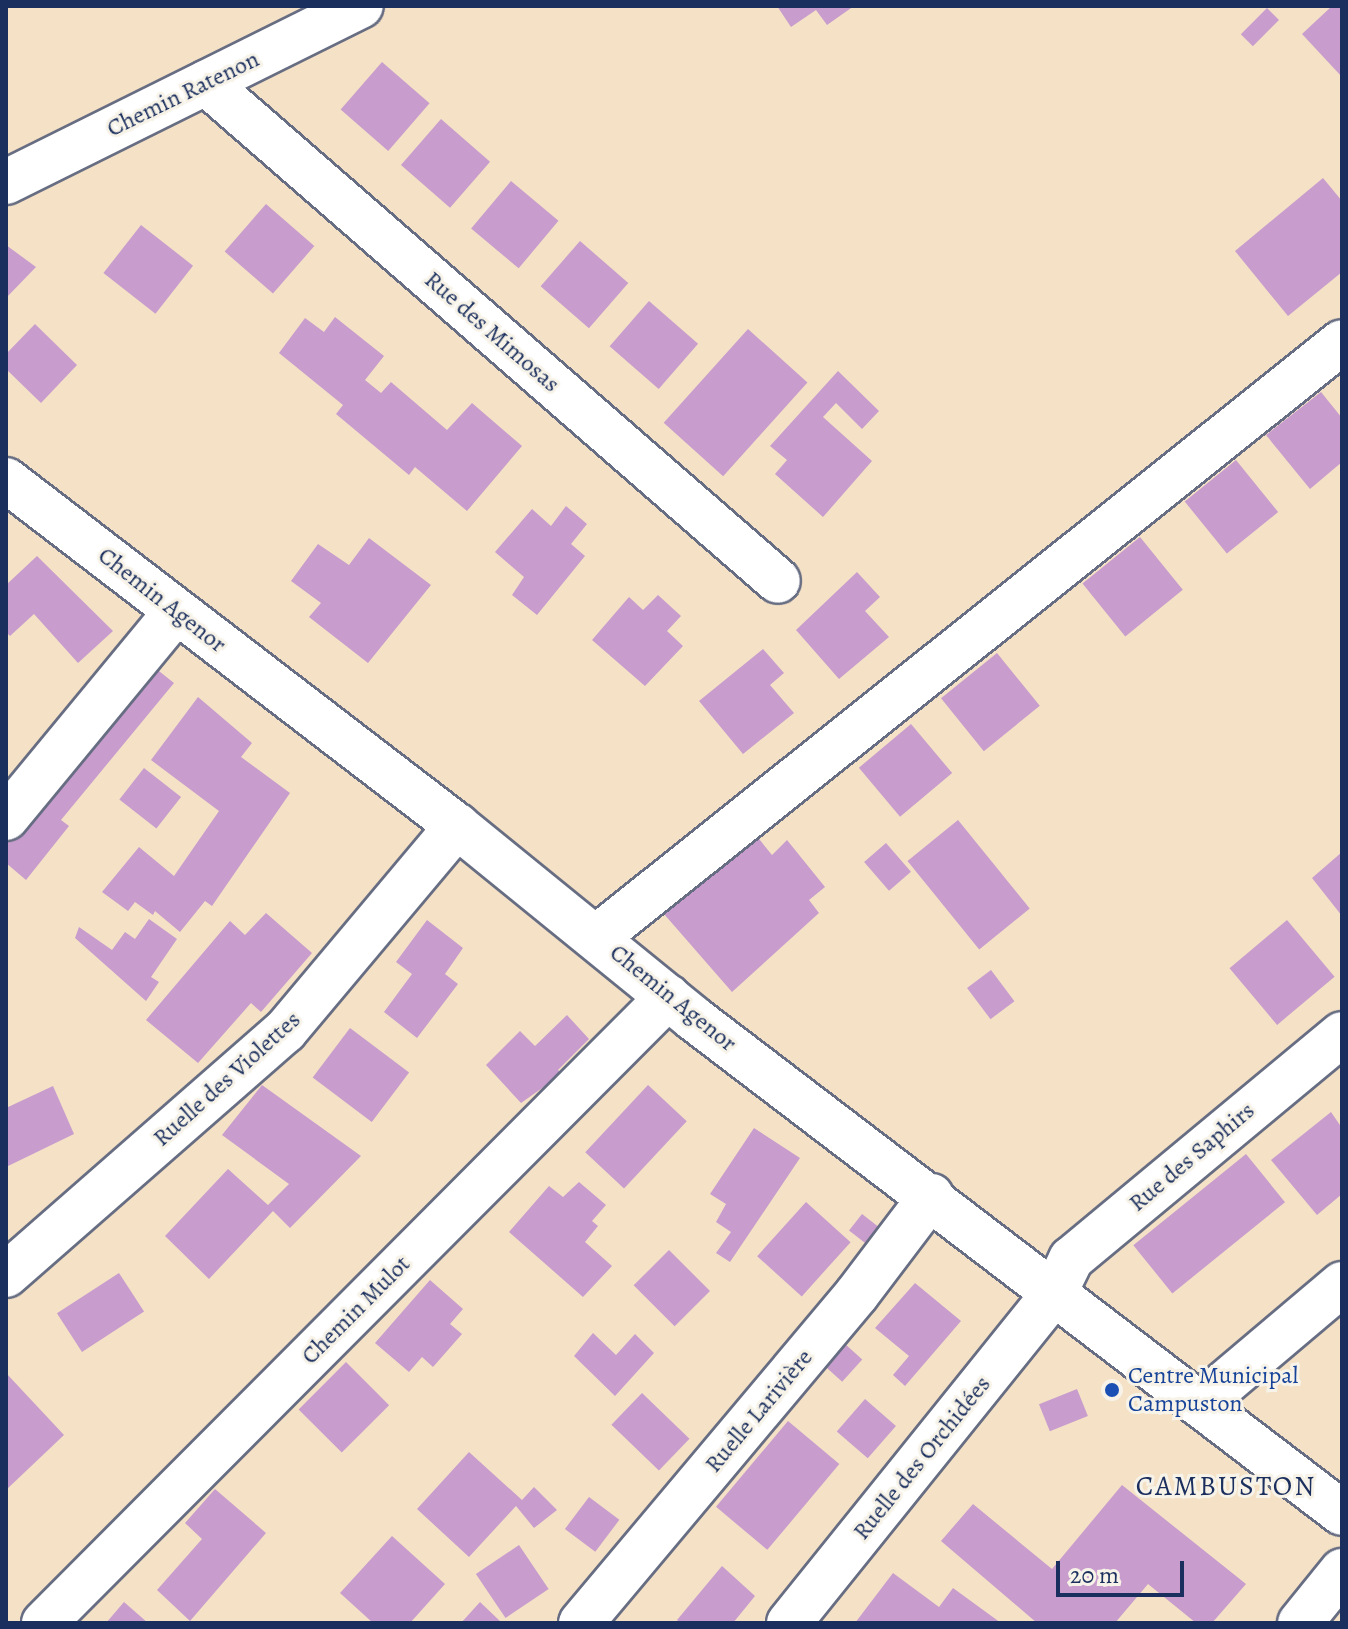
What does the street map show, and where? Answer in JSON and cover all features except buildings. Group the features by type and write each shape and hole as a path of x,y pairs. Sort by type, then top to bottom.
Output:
{"street":[{"name":"Chemin Ratenon","path":"6,182 361,6"},
{"name":"Rue des Mimosas","path":"206,83 778,581"},
{"path":"597,937 1342,342"},
{"name":"Chemin Agenor","path":"6,480 457,826 668,997 1342,1513"},
{"path":"6,818 176,612"},
{"name":"Ruelle des Violettes","path":"6,1275 285,1031 457,826"},
{"name":"Chemin Mulot","path":"44,1623 668,997"},
{"name":"Rue des Saphirs","path":"1055,1292 1071,1259 1342,1034"},
{"name":"Ruelle Larivière","path":"581,1623 857,1294 931,1196"},
{"path":"1200,1404 1342,1284"},
{"name":"Ruelle des Orchidées","path":"789,1623 1055,1292"},
{"path":"1300,1623 1342,1571"}],"place":[{"name":"Centre Municipal Campuston","path":"1112,1390"}],"district":[{"name":"CAMBUSTON","path":"1226,1486"}]}
